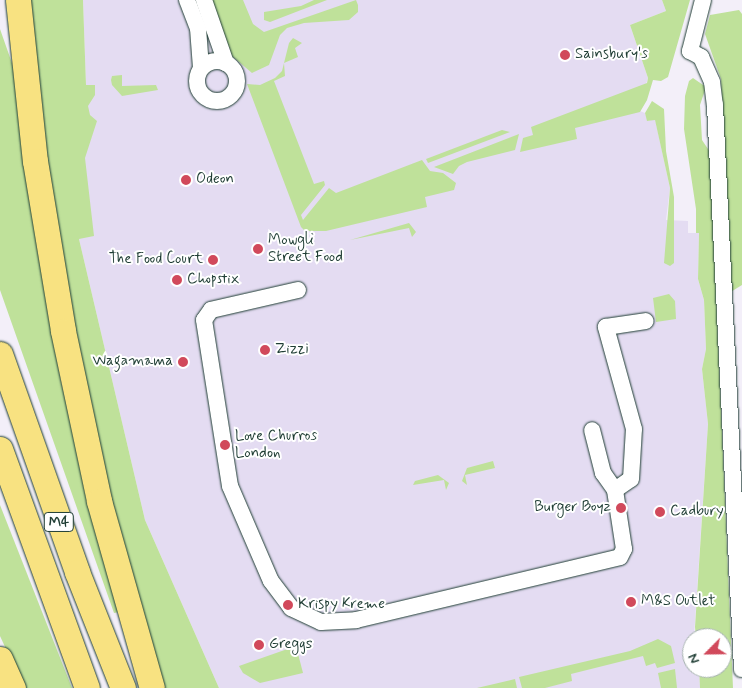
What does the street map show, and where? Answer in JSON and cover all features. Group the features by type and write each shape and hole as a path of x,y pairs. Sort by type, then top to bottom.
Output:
{"highway":[{"path":"18,0 35,161 63,331 99,501 152,688"},
{"name":"M4","path":"0,354 77,572 123,688"},
{"name":"M4","path":"0,449 87,688"},
{"path":"0,658 13,688"}],"street":[{"path":"188,0 198,28 201,68 197,79 199,90 211,100 222,101 231,96 237,83 234,70 226,63 204,0"},
{"path":"703,0 690,51 701,57 705,64 715,105 742,669"},
{"path":"201,68 213,61 226,63"},
{"path":"298,290 210,310 204,320 230,486 271,581 292,608 321,622 356,620 620,557 624,549 615,490 603,473 592,430"},
{"path":"615,490 631,479 634,428 606,327 646,321"}],"shaded area":[{"path":"83,0 662,0 666,11 630,25 648,78 642,97 647,100 640,111 645,113 648,121 655,119 670,188 666,220 688,221 688,233 699,233 698,279 704,300 706,349 702,369 708,424 695,628 682,628 682,678 700,678 700,688 219,688 145,520 79,239 86,85"}],"green space":[{"path":"27,0 83,0 86,85 95,85 95,95 88,106 90,115 97,121 85,158 94,236 79,239 145,520 219,688 164,688 121,553 50,210"},
{"path":"212,0 243,0 253,24 264,32 356,0 358,12 349,20 304,23 287,28 280,35 269,65 252,73 232,56"},
{"path":"314,0 327,0 270,22 264,20 264,12 301,6"},
{"path":"662,0 690,0 668,77 661,81 653,80 647,100 640,112 575,128 577,139 520,152 523,138 533,135 531,127 647,83 648,78 630,25 666,11"},
{"path":"739,10 742,14 742,285 729,293 721,79 705,34 710,15"},
{"path":"0,29 13,66 37,243 61,381 119,612 114,613 0,290"},
{"path":"293,38 302,43 295,48 298,57 284,63 289,43"},
{"path":"284,63 285,76 274,81 314,184 324,181 325,185 301,215 303,220 329,188 336,193 422,160 430,171 443,173 456,183 454,190 425,197 427,207 326,231 305,231 301,227 247,84 260,85 275,78 282,71"},
{"path":"122,75 122,86 156,85 158,90 122,96 112,85 111,80 112,76"},
{"path":"693,78 706,87 700,105 702,140 710,152 730,628 695,627 708,424 702,369 706,349 704,300 698,279 699,233 696,233 696,209 684,129 685,96 689,81"},
{"path":"652,101 664,109 666,151 674,197 674,263 670,266 664,263 670,188 655,120 647,121 645,113"},
{"path":"502,130 510,132 428,163 426,159"},
{"path":"519,134 515,150 467,162 459,166 453,174 434,167"},
{"path":"409,223 416,232 412,237 409,228 350,240"},
{"path":"669,294 675,301 676,319 656,322 653,298"},
{"path":"493,461 495,468 465,475 467,485 462,481 467,468"},
{"path":"438,475 449,483 446,490 444,480 413,485 415,481"},
{"path":"0,505 72,688 24,688 0,636"},
{"path":"658,639 671,646 675,663 657,668 655,663 646,666 643,656 571,674 572,681 545,688 522,688 519,677 630,651"},
{"path":"296,646 303,673 260,683 243,673 239,666"},
{"path":"732,665 733,688 700,688 700,678 732,678"},
{"path":"675,669 677,688 661,688 658,673"},
{"path":"515,679 517,688 477,688"}],"place":[{"name":"Sainsbury's","path":"565,55"},
{"name":"Odeon","path":"186,180"},
{"name":"Mowgli Street Food","path":"258,249"},
{"name":"The Food Court","path":"213,260"},
{"name":"Chopstix","path":"177,280"},
{"name":"Zizzi","path":"265,350"},
{"name":"Wagamama","path":"183,362"},
{"name":"Love Churros London","path":"225,445"},
{"name":"Burger Boyz","path":"621,508"},
{"name":"Cadbury","path":"660,512"},
{"name":"M&S Outlet","path":"631,602"},
{"name":"Krispy Kreme","path":"288,605"},
{"name":"Greggs","path":"259,645"}]}
